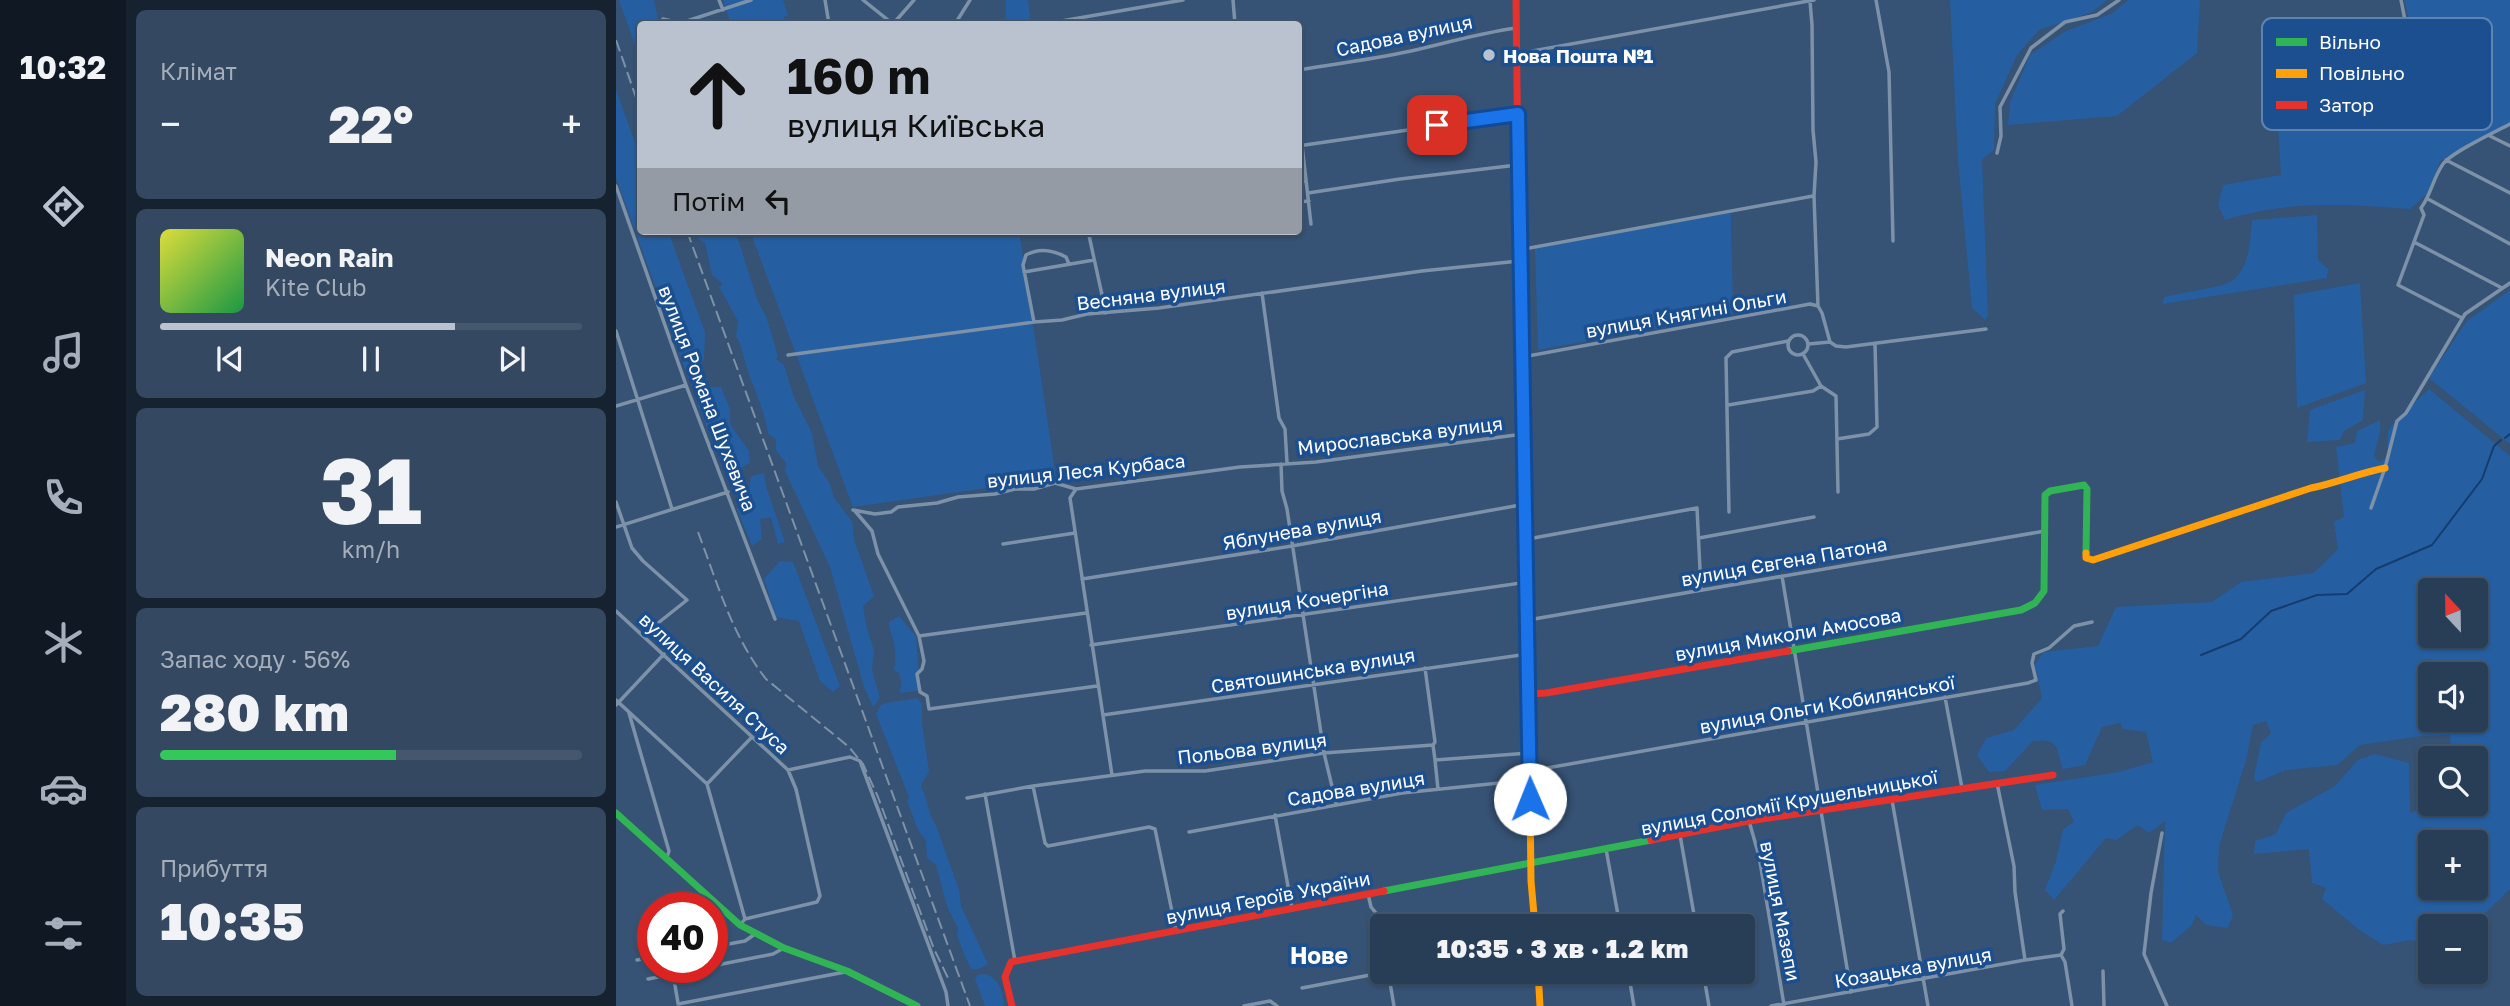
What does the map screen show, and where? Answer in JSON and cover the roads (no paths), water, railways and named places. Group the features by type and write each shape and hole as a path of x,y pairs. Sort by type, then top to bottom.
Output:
{"street":[{"path":"719,0 723,10"},
{"path":"687,21 751,0"},
{"path":"825,0 828,21"},
{"path":"863,0 889,21"},
{"path":"896,21 914,0"},
{"path":"957,21 970,0"},
{"path":"1061,21 1183,0"},
{"path":"1233,0 1236,21"},
{"path":"1516,0 1531,863 1534,914"},
{"path":"1517,54 1812,0 1818,306 1830,342"},
{"path":"1876,0 1889,72 1893,241"},
{"path":"1997,153 2001,136 2000,107 2031,48 2065,23 2097,15 2119,0"},
{"path":"2401,0 2403,18"},
{"path":"663,19 672,21"},
{"name":"Садова вулиця","path":"1302,69 1384,56 1458,41 1476,34 1516,28"},
{"path":"1302,145 1518,114"},
{"path":"2462,318 2398,285 2424,215 2421,208 2446,160 2510,124"},
{"path":"2490,135 2510,146"},
{"path":"1302,157 1311,224"},
{"path":"2446,160 2510,193"},
{"path":"1308,193 1518,165"},
{"path":"1302,182 1306,181"},
{"name":"вулиця Романа Шухевича","path":"616,186 686,385 775,619"},
{"path":"1519,250 1814,196"},
{"path":"2428,199 2510,244"},
{"path":"1302,202 1309,201"},
{"path":"1088,235 1106,313"},
{"path":"2414,242 2502,288"},
{"path":"1034,322 1023,265 1026,255 1034,250 1053,251 1066,257 1069,264"},
{"path":"1024,272 1094,260"},
{"name":"Весняна вулиця","path":"788,355 1062,320 1087,314 1175,306 1422,271 1519,261"},
{"path":"2371,508 2397,421 2406,413 2462,318 2510,283"},
{"path":"1262,293 1279,418 1285,429 1287,464"},
{"name":"вулиця Княгині Ольги","path":"1523,357 1810,304 1818,306"},
{"path":"1808,344 1830,342 1846,347 1986,329"},
{"path":"616,331 672,509"},
{"path":"1729,512 1728,354 1788,341 1794,335 1801,335 1808,344"},
{"path":"1788,341 1792,353 1803,354"},
{"path":"1837,439 1869,434 1877,427 1875,343"},
{"path":"1803,354 1808,344"},
{"path":"1803,354 1821,386 1836,397 1838,492"},
{"path":"616,406 686,385"},
{"path":"1727,405 1813,391 1821,386"},
{"name":"Мирославська вулиця","path":"1281,464 1523,433"},
{"path":"1281,464 1282,491 1324,752 1336,803"},
{"name":"вулиця Леся Курбаса","path":"919,636 878,554 872,531 853,510 876,514 958,497 1034,489 1055,483 1076,489 1281,464"},
{"path":"2045,531 2045,495 2050,491 2072,486 2084,485 2087,489 2087,558 2093,560 2357,473 2385,468"},
{"path":"1076,489 1070,498 1112,775"},
{"path":"616,527 728,492"},
{"path":"616,502 632,548 687,600 643,635"},
{"name":"Яблунева вулиця","path":"1082,579 1292,546 1526,504"},
{"path":"1527,539 1697,508 1701,590"},
{"path":"1699,538 1814,517"},
{"name":"вулиця Євгена Патона","path":"1528,620 2045,531"},
{"name":"вулиця Миколи Амосова","path":"1528,694 2021,610 2040,599 2043,591 2045,531"},
{"path":"1003,544 1076,533"},
{"path":"1782,576 1852,992"},
{"name":"вулиця Кочергіна","path":"1091,645 1528,582"},
{"name":"вулиця Василя Стуса","path":"616,611 788,770 796,789 820,896 817,902 743,922"},
{"path":"1086,613 919,636 924,661 917,674 920,692 927,696 929,709 1097,686"},
{"name":"вулиця Ольги Кобилянської","path":"1530,771 1945,696 2028,684 2036,680 2032,663 2034,654 2049,648 2074,626 2092,622"},
{"name":"Святошинська вулиця","path":"1102,715 1528,653"},
{"path":"664,654 617,702 707,784 743,922"},
{"path":"1425,667 1438,789"},
{"path":"1945,696 1962,788"},
{"path":"628,711 669,851 666,860"},
{"path":"707,784 751,738"},
{"name":"Польова вулиця","path":"967,798 1145,771 1205,771 1324,752 1433,745"},
{"path":"1435,760 1530,753"},
{"path":"788,770 850,757 860,761 946,992 948,1006"},
{"name":"вулиця Соломії Крушельницької","path":"1531,863 1749,821 2053,775"},
{"name":"Садова вулиця","path":"1189,832 1336,803 1530,780"},
{"path":"1997,783 2014,866 2025,960"},
{"path":"1033,786 1045,844 1048,846 1149,827 1155,829 1176,930"},
{"path":"985,794 1013,962 1005,977 1012,1006"},
{"path":"1892,800 1928,1006"},
{"path":"616,813 666,860 755,934 784,948 847,971 917,1006"},
{"path":"1275,816 1292,908"},
{"name":"вулиця Мазепи","path":"1749,821 1759,856 1785,1005"},
{"path":"2162,833 2144,954 2167,1006"},
{"path":"1680,835 1694,914"},
{"path":"1606,849 1618,914"},
{"name":"вулиця Героїв України","path":"1013,962 1531,863"},
{"path":"1368,894 1371,907 1376,914"},
{"path":"2063,911 2060,914 2064,949 2061,955 2072,1006"},
{"path":"728,944 745,941 755,934"},
{"path":"728,963 773,954 784,948"},
{"name":"Козацька вулиця","path":"1771,1006 2061,955"},
{"path":"674,983 677,1005 847,971"},
{"path":"2103,971 2104,1006"},
{"path":"1302,988 1370,975"},
{"path":"1391,984 1394,1006"},
{"path":"1539,984 1540,1006"},
{"path":"1630,984 1634,1006"},
{"path":"1705,984 1709,1006"},
{"path":"1244,1006 1276,1004"}],"waterway":[{"path":"2505,438 2510,434"},
{"path":"2201,655 2241,639 2271,611 2317,595 2347,594 2376,569 2432,545 2482,479 2494,446 2501,440"}],"railway":[{"path":"616,40 637,100"},
{"path":"688,235 970,1006"},
{"path":"698,532 726,608 744,645 766,679 849,747 863,764 878,797 934,949 948,978"}],"place":[{"name":"Нова Пошта №1","path":"1489,55"}],"district":[{"name":"Нове","path":"1319,955"}]}
